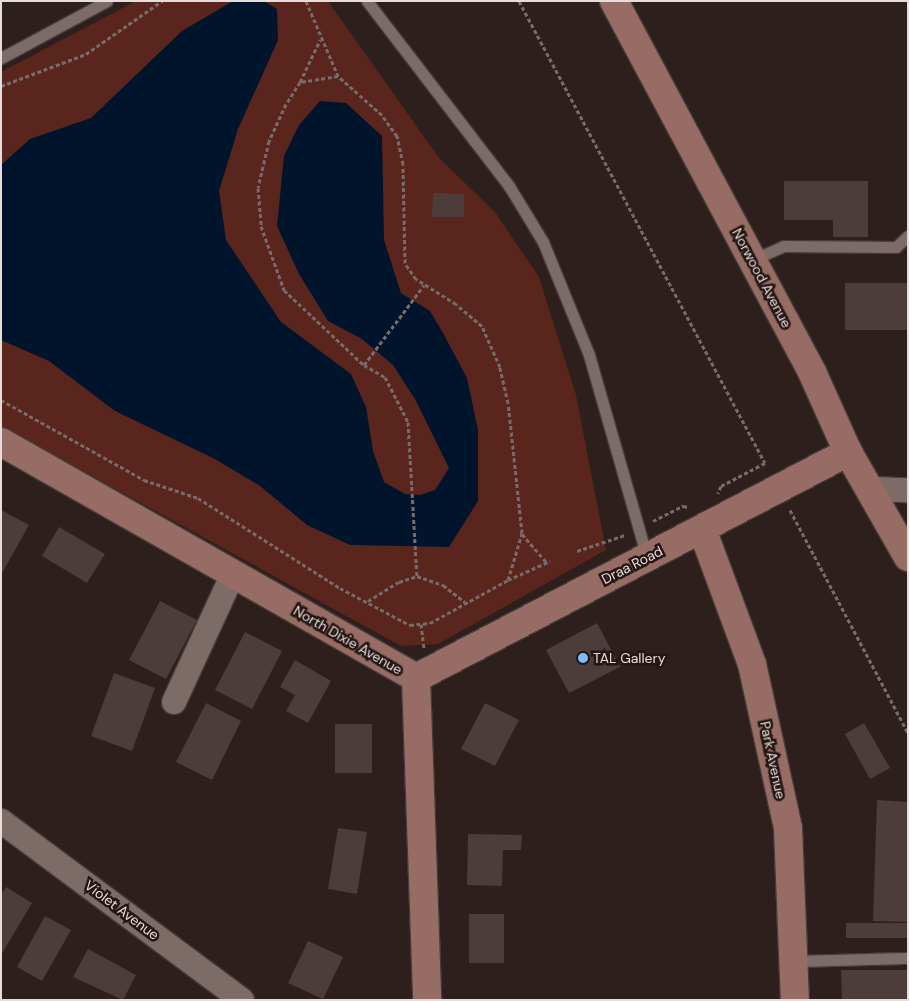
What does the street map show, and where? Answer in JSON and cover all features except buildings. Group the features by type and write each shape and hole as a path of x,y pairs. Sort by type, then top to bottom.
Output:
{"street":[{"name":"Norwood Avenue","path":"614,1 812,372 848,452 908,557"},
{"name":"North Dixie Avenue","path":"1,442 416,678 427,1000"},
{"name":"Draa Road","path":"416,678 646,557 701,517 848,452"},
{"path":"871,490 908,490"},
{"name":"Park Avenue","path":"701,517 752,664 788,828 795,1000"},
{"path":"174,702 233,574"},
{"name":"Violet Avenue","path":"1,821 242,1000"}],"lane":[{"path":"1,58 107,1"},
{"path":"367,1 509,186 544,242 588,355 646,557"},
{"path":"752,260 782,246 896,247 908,236"},
{"path":"793,961 908,958"}],"path":[{"path":"1,86 86,54 162,1"},
{"path":"306,1 320,40 338,76 382,115 397,136 403,164 405,263 424,285 482,326 500,367 508,403 522,534 508,580"},
{"path":"519,1 764,463 721,486 716,499"},
{"path":"320,40 269,141 258,188 261,226 284,290 364,365 384,377 408,422 413,476 417,576"},
{"path":"300,82 338,76"},
{"path":"364,365 424,285"},
{"path":"1,400 144,480 198,498 309,569 398,619 421,624 430,623 465,602 548,562 522,534"},
{"path":"577,551 638,528 683,506 701,517"},
{"path":"789,507 908,733"},
{"path":"368,601 398,582 417,576 443,585 465,602"},
{"path":"421,624 425,650"}],"shaded area":[{"path":"136,1 328,1 439,158 495,212 539,277 576,395 606,550 438,644 401,646 1,426 1,72"}],"water":[{"path":"233,1 264,1 277,9 278,40 238,129 219,191 226,240 281,322 351,374 366,407 373,451 384,482 405,494 420,495 435,490 449,468 415,399 393,365 362,339 328,321 299,274 277,226 284,156 299,125 320,101 346,103 382,136 384,240 401,293 430,311 443,333 467,378 478,430 478,501 449,547 350,545 307,525 260,486 213,458 115,411 49,361 1,340 1,165 30,139 91,118 182,31"}],"place":[{"name":"TAL Gallery","path":"583,658"}]}
